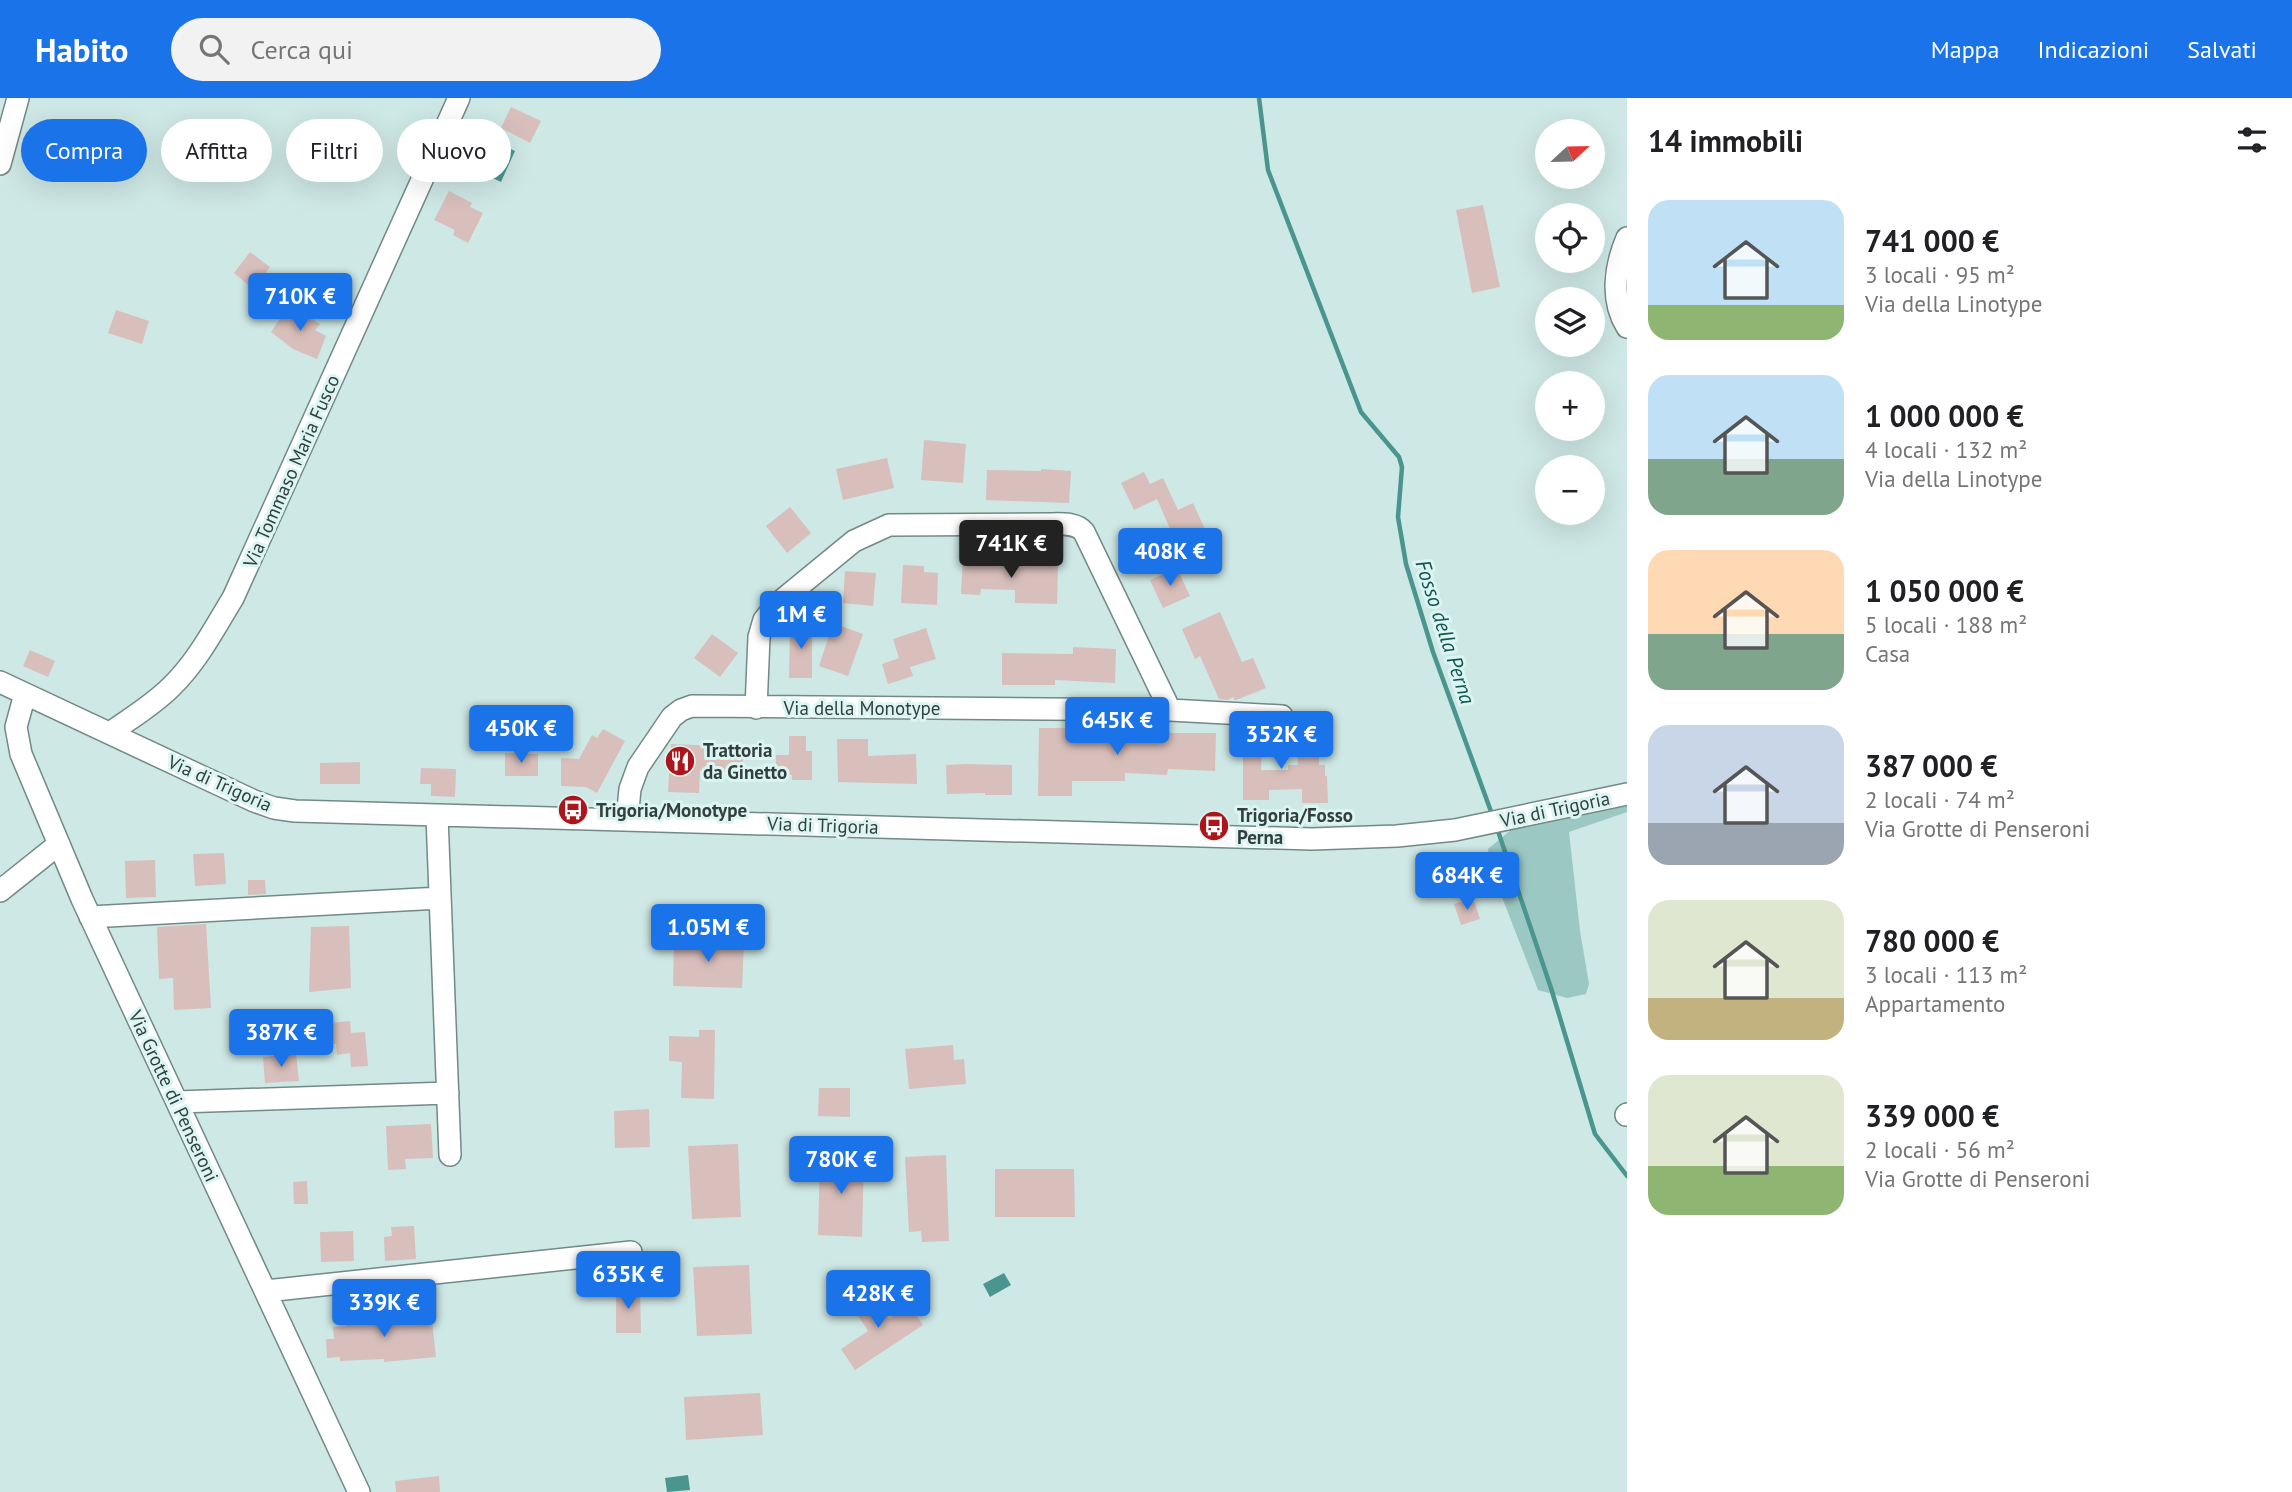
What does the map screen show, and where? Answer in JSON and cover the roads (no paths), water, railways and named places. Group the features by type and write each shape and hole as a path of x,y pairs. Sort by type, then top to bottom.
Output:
{"street":[{"path":"0,164 18,98"},
{"name":"Via Tommaso Maria Fusco","path":"110,733 171,687 202,650 233,598 459,98"},
{"path":"1627,238 1618,267 1615,295 1627,327"},
{"path":"756,708 759,637 764,620 771,610 853,541 889,525 1047,524 1073,525 1084,532 1170,710"},
{"name":"Via di Trigoria","path":"0,682 242,796 274,808 306,812 1312,839 1397,836 1455,830 1627,794"},
{"name":"Via Grotte di Penseroni","path":"25,695 17,719 18,742 90,918 359,1492"},
{"name":"Via della Monotype","path":"627,820 633,778 674,715 692,706 1170,710 1282,716"},
{"path":"437,816 450,1155"},
{"path":"0,891 59,844"},
{"path":"90,918 440,898"},
{"path":"177,1102 448,1093"},
{"path":"266,1291 631,1252"}],"waterway":[{"name":"Fosso della Perna","path":"1259,98 1268,170 1361,412 1399,457 1402,467 1398,517 1406,564 1433,652 1493,817"},
{"name":"Fosso della Perna","path":"1497,828 1551,988 1595,1134 1627,1176"}],"place":[{"name":"Trattoria da Ginetto","path":"680,761"},
{"name":"Trigoria/Monotype","path":"573,810"},
{"name":"Trigoria/Fosso Perna","path":"1214,826"}]}
